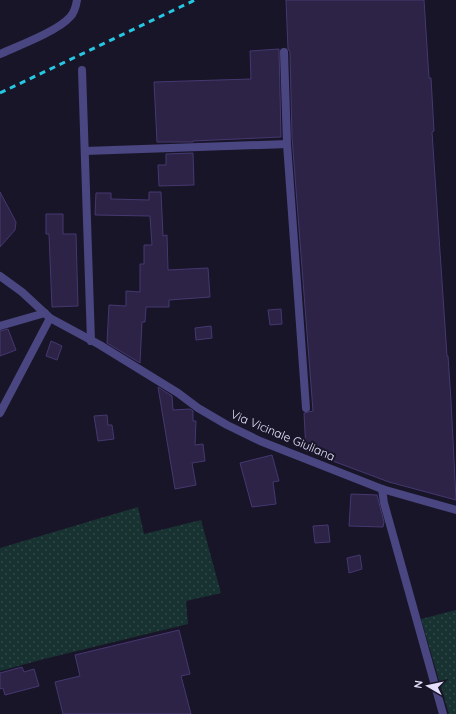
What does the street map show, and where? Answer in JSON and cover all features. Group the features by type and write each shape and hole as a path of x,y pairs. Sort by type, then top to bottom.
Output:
{"street":[{"path":"0,54 61,26 70,17 76,6 77,0"},
{"path":"284,52 287,144 306,408"},
{"path":"82,70 91,341"},
{"path":"85,151 287,144"},
{"name":"Via Vicinale Giuliana","path":"0,276 22,292 48,315 178,393 198,408 227,425 260,440 382,489 456,510"},
{"path":"0,326 48,315"},
{"path":"0,413 48,315"},
{"path":"382,489 384,503 443,714"}],"green space":[{"path":"138,507 144,534 201,520 221,593 186,601 188,624 0,671 0,548"},
{"path":"456,610 456,714 449,714 421,619"}],"building":[{"path":"286,0 424,0 429,78 431,78 434,131 432,132 451,401 456,500 389,482 306,451 304,413 313,411 292,137 290,52 288,49"},
{"path":"279,49 281,137 193,142 157,142 154,82 251,79 250,51"},
{"path":"193,153 194,185 159,186 158,165 166,165 166,154"},
{"path":"0,192 16,222 15,230 0,247"},
{"path":"149,192 161,192 163,236 167,235 168,270 208,268 210,297 169,300 169,307 146,307 145,322 142,322 140,363 107,343 109,305 126,306 126,291 140,292 140,264 144,264 144,245 152,245 150,216 95,215 96,193 111,193 111,199 149,200"},
{"path":"46,214 63,214 63,234 76,234 78,306 52,307 49,234 46,234"},
{"path":"281,309 282,324 270,325 268,310"},
{"path":"211,326 212,338 196,340 195,328"},
{"path":"8,329 16,350 0,356 0,331"},
{"path":"51,341 62,346 57,360 46,356"},
{"path":"158,387 172,396 173,410 190,409 193,411 193,421 196,421 195,445 203,444 205,461 192,463 196,485 175,489"},
{"path":"107,415 108,425 112,425 114,439 98,441 94,416"},
{"path":"272,455 279,481 273,482 276,504 252,507 240,463"},
{"path":"351,494 377,495 384,522 383,527 349,526"},
{"path":"328,525 330,542 315,543 313,526"},
{"path":"360,555 362,569 349,573 347,558"},
{"path":"179,630 190,674 181,676 191,714 63,714 55,682 80,676 75,655"},
{"path":"22,667 24,672 34,669 39,686 5,695 3,688 0,689 0,673"}],"railway":[{"path":"0,93 195,0"}]}
